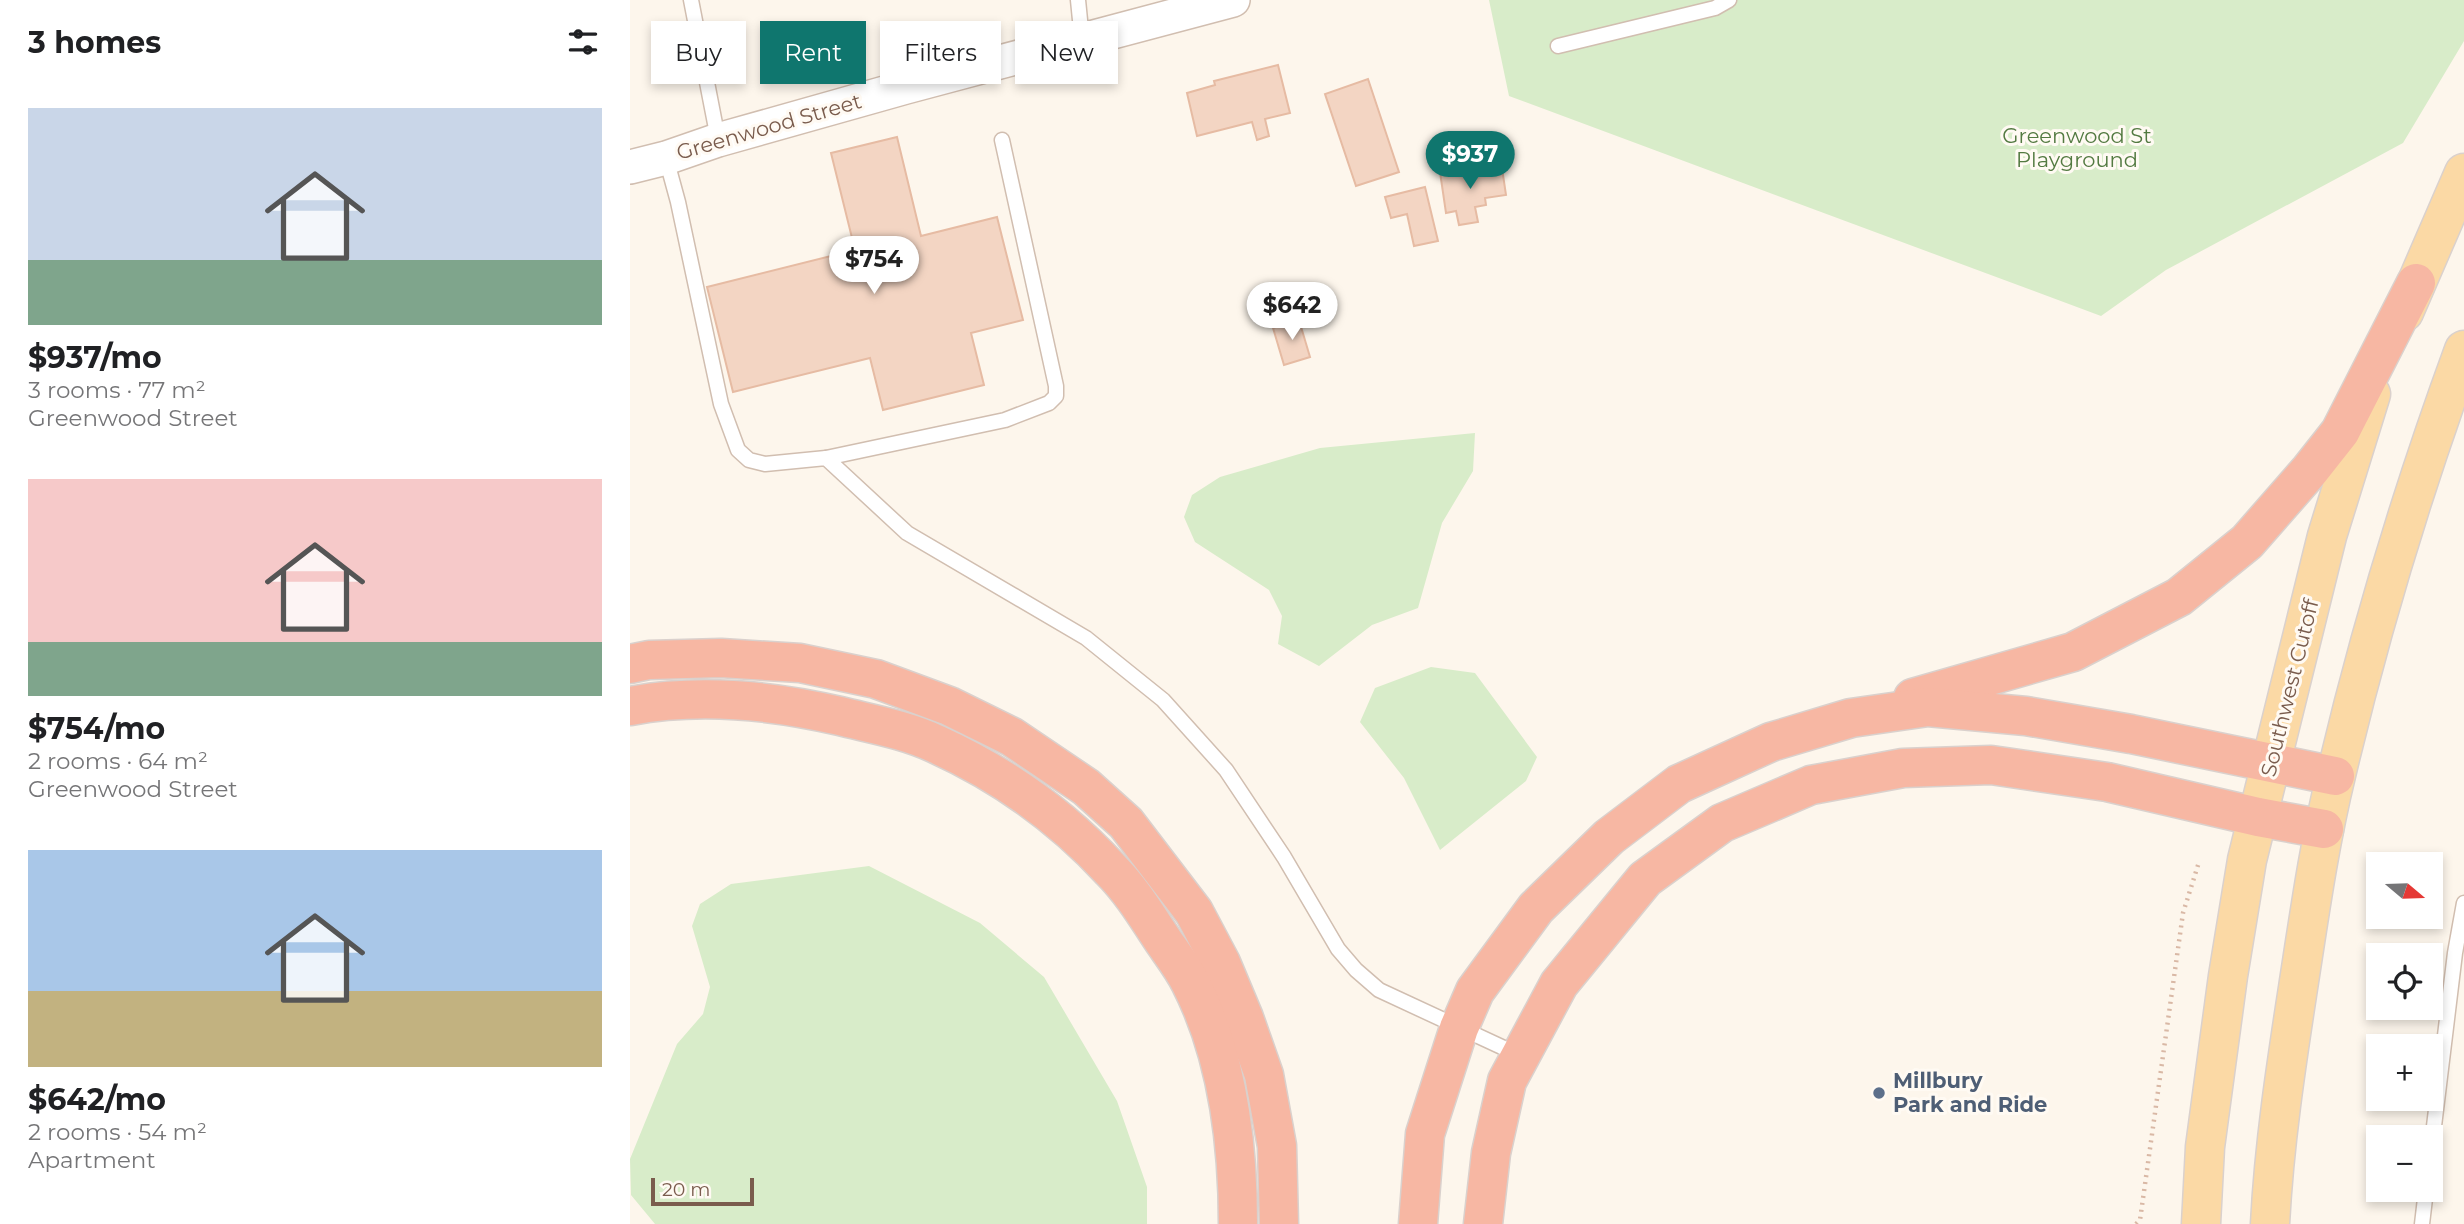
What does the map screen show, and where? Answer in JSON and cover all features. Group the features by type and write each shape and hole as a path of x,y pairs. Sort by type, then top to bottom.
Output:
{"highway":[{"path":"1418,1224 1425,1134 1459,1028 1475,991 1536,908 1609,837 1679,784 1771,742 2073,652 2179,597 2247,542 2340,432 2416,284"},
{"path":"630,664 649,660 800,663 876,679 949,706 1012,737 1086,787 1134,833 1194,912 1221,963 1264,1075 1278,1146 1279,1224"},
{"path":"630,706 703,698 775,703 877,725 935,743 1006,782 1055,816 1113,871 1149,919 1190,982 1214,1044 1231,1111 1238,1174 1238,1224"},
{"path":"1851,718 1928,706 2026,716 2335,776"},
{"path":"1483,1224 1491,1153 1507,1081 1559,984 1645,879 1722,823 1811,785 1903,768 1991,765 2107,782 2258,817 2325,829"}],"main road":[{"name":"Southwest Cutoff","path":"2201,1224 2205,1147 2247,860 2327,536 2369,400 2464,173"},
{"path":"2270,1224 2287,1062 2335,776 2374,625 2435,428 2464,350"}],"street":[{"name":"Greenwood Street","path":"1118,31 1233,0"},
{"name":"Greenwood Street","path":"630,167 666,158 718,139 1015,58"}],"lane":[{"path":"691,0 718,139"},
{"path":"1078,0 1081,21"},
{"path":"1558,46 1715,8 1729,0"},
{"path":"666,158 678,202 721,404 738,450 749,460 765,464 826,458 1005,421 1049,403 1056,396 1002,140"},
{"path":"826,458 907,533 1086,638 1163,700 1226,770 1284,857 1338,949 1356,970 1379,990 1521,1056"},
{"path":"2434,1125 2455,953 2464,903"},
{"path":"2422,1224 2425,1202"}],"path":[{"path":"2137,1224 2140,1220 2183,913 2199,862"}],"green space":[{"name":"Greenwood St Playground","path":"1489,0 2464,0 2464,41 2403,143 2166,270 2101,316 1509,96"},
{"path":"1475,433 1473,471 1442,523 1418,608 1372,625 1319,666 1278,644 1282,616 1269,590 1195,542 1184,517 1192,495 1220,477 1320,448"},
{"path":"1431,667 1475,673 1537,757 1526,781 1440,850 1404,778 1360,722 1375,688"},
{"path":"869,866 980,923 1044,977 1117,1101 1147,1187 1147,1224 655,1224 631,1195 630,1159 677,1044 703,1014 710,987 692,926 700,904 731,884"}],"building":[{"path":"1278,65 1290,113 1265,119 1269,136 1257,140 1252,122 1197,136 1187,93 1215,85 1214,81"},
{"path":"1368,79 1399,172 1356,186 1325,94"},
{"path":"897,137 921,236 997,217 1023,320 971,333 984,385 883,410 870,358 733,392 707,287 855,250 831,153"},
{"path":"1479,166 1480,171 1502,168 1506,195 1485,198 1486,205 1475,207 1478,222 1459,225 1456,211 1446,213 1440,172"},
{"path":"1425,187 1438,241 1414,246 1407,214 1391,218 1385,197"},
{"path":"1299,320 1310,357 1284,365 1273,328"}],"place":[{"name":"Millbury Park and Ride","path":"1879,1093"}]}
